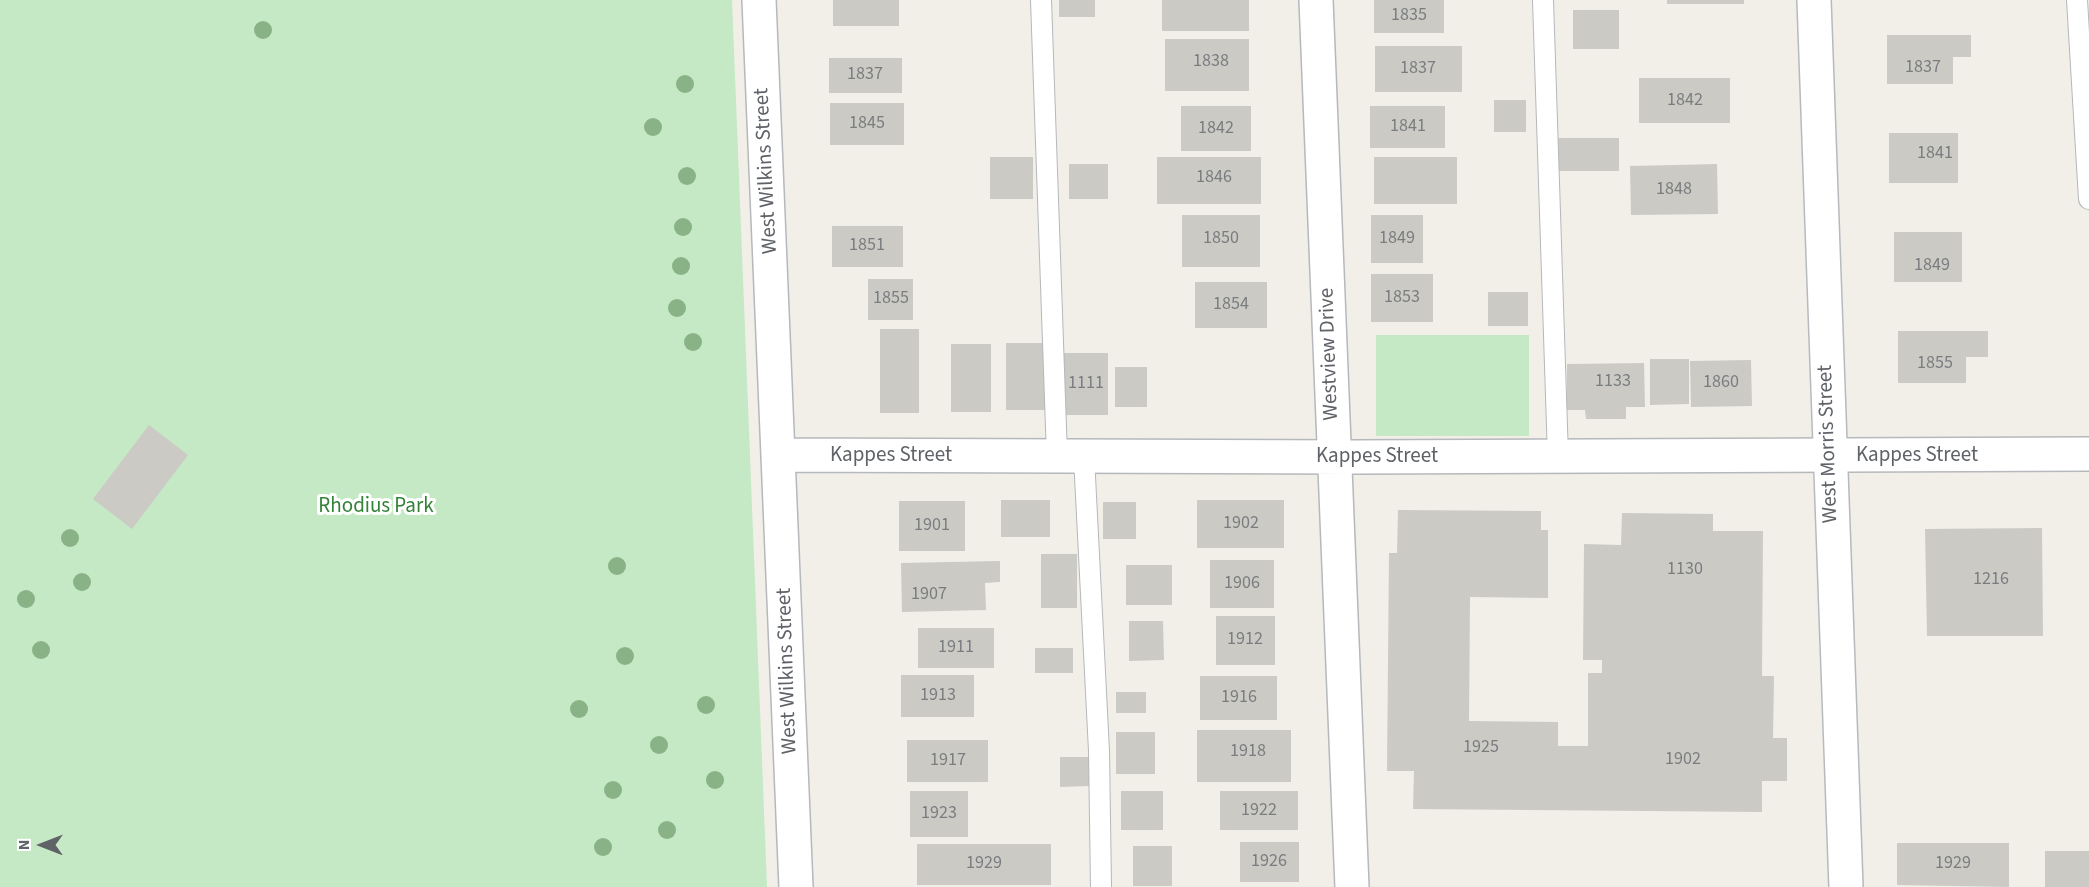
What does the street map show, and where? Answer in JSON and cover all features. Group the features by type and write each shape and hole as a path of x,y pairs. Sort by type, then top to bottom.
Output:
{"street":[{"name":"West Wilkins Street","path":"759,0 796,887"},
{"name":"Westview Drive","path":"1316,0 1352,887"},
{"name":"West Morris Street","path":"1814,0 1846,887"},
{"name":"Kappes Street","path":"779,455 1334,458 2089,454"}],"lane":[{"path":"1041,0 1070,456 1099,751 1101,887"},
{"path":"1543,0 1558,457"},
{"path":"2077,0 2089,199"}],"green space":[{"name":"Rhodius Park","path":"0,0 732,0 767,887 0,887"},
{"path":"1376,335 1529,335 1529,436 1376,436"}],"building":[{"path":"833,0 899,0 899,26 833,26"},
{"path":"1059,0 1095,0 1095,17 1059,17"},
{"path":"1162,0 1249,0 1249,31 1162,31"},
{"path":"1374,0 1444,0 1444,33 1374,33"},
{"path":"1667,0 1744,0 1744,4 1667,4"},
{"path":"1573,10 1619,10 1619,49 1573,49"},
{"path":"1887,35 1971,35 1971,57 1953,57 1953,84 1887,84"},
{"path":"1165,39 1249,39 1249,91 1165,91"},
{"path":"1375,46 1462,46 1462,92 1375,92"},
{"path":"829,58 902,58 902,93 829,93"},
{"path":"1639,78 1730,78 1730,123 1639,123"},
{"path":"1494,100 1526,100 1526,132 1494,132"},
{"path":"830,103 904,103 904,145 830,145"},
{"path":"1181,106 1251,106 1251,151 1181,151"},
{"path":"1370,106 1445,106 1445,148 1370,148"},
{"path":"1889,133 1958,133 1958,183 1889,183"},
{"path":"1558,138 1619,138 1619,171 1559,171"},
{"path":"990,157 1033,157 1033,199 990,199"},
{"path":"1157,157 1261,157 1261,204 1157,204"},
{"path":"1374,157 1457,157 1457,204 1374,204"},
{"path":"1069,164 1108,164 1108,199 1069,199"},
{"path":"1717,164 1718,214 1631,215 1630,166"},
{"path":"1182,215 1260,215 1260,267 1182,267"},
{"path":"1371,215 1423,215 1423,263 1371,263"},
{"path":"832,226 903,226 903,267 832,267"},
{"path":"1894,232 1962,232 1962,282 1894,282"},
{"path":"1371,274 1433,274 1433,322 1371,322"},
{"path":"868,279 913,279 913,320 868,320"},
{"path":"1195,282 1267,282 1267,328 1195,328"},
{"path":"1488,292 1528,292 1528,326 1488,326"},
{"path":"880,329 919,329 919,413 880,413"},
{"path":"1898,331 1988,331 1988,357 1966,357 1966,383 1898,383"},
{"path":"1006,343 1045,343 1045,410 1006,410"},
{"path":"951,344 991,344 991,412 951,412"},
{"path":"1063,353 1108,353 1108,415 1063,415"},
{"path":"1650,359 1689,359 1689,404 1650,405"},
{"path":"1751,360 1752,406 1691,407 1690,361"},
{"path":"1644,363 1645,407 1626,407 1626,419 1586,419 1585,410 1567,410 1567,364"},
{"path":"1115,367 1147,367 1147,407 1115,407"},
{"path":"149,425 188,455 132,529 93,499"},
{"path":"1001,500 1050,500 1050,537 1001,537"},
{"path":"1197,500 1284,500 1284,548 1197,548"},
{"path":"899,501 965,501 965,551 899,551"},
{"path":"1103,502 1136,502 1136,539 1103,539"},
{"path":"1398,510 1541,511 1541,530 1548,530 1548,598 1470,597 1469,721 1558,722 1558,746 1588,746 1588,673 1602,673 1602,660 1583,660 1584,544 1621,545 1622,513 1713,514 1713,531 1763,531 1762,676 1774,676 1773,738 1787,738 1787,781 1762,781 1762,812 1413,809 1414,771 1387,771 1389,553 1397,553"},
{"path":"2042,528 2043,636 1927,636 1925,529"},
{"path":"1041,554 1077,554 1077,608 1041,608"},
{"path":"1210,560 1274,560 1274,608 1210,608"},
{"path":"1000,561 1000,582 985,583 986,610 902,612 901,563"},
{"path":"1126,565 1172,565 1172,605 1126,605"},
{"path":"1216,616 1275,616 1275,665 1216,665"},
{"path":"1129,621 1163,621 1164,660 1129,661"},
{"path":"918,628 994,628 994,668 918,668"},
{"path":"1035,648 1073,648 1073,673 1035,673"},
{"path":"901,675 974,675 974,717 901,717"},
{"path":"1200,676 1277,676 1277,720 1200,720"},
{"path":"1116,692 1146,692 1146,713 1116,713"},
{"path":"1197,730 1291,730 1291,782 1197,782"},
{"path":"1116,732 1155,732 1155,774 1116,774"},
{"path":"907,740 988,740 988,782 907,782"},
{"path":"1060,757 1090,757 1090,786 1060,787"},
{"path":"910,791 968,791 968,837 910,837"},
{"path":"1121,791 1163,791 1163,830 1121,830"},
{"path":"1220,791 1298,791 1298,830 1220,830"},
{"path":"1240,842 1299,842 1299,882 1240,882"},
{"path":"1897,843 2009,843 2009,887 1897,885"},
{"path":"917,844 1051,844 1051,885 917,885"},
{"path":"1133,846 1172,846 1172,886 1133,886"},
{"path":"2045,851 2089,851 2089,887 2045,887"}]}
